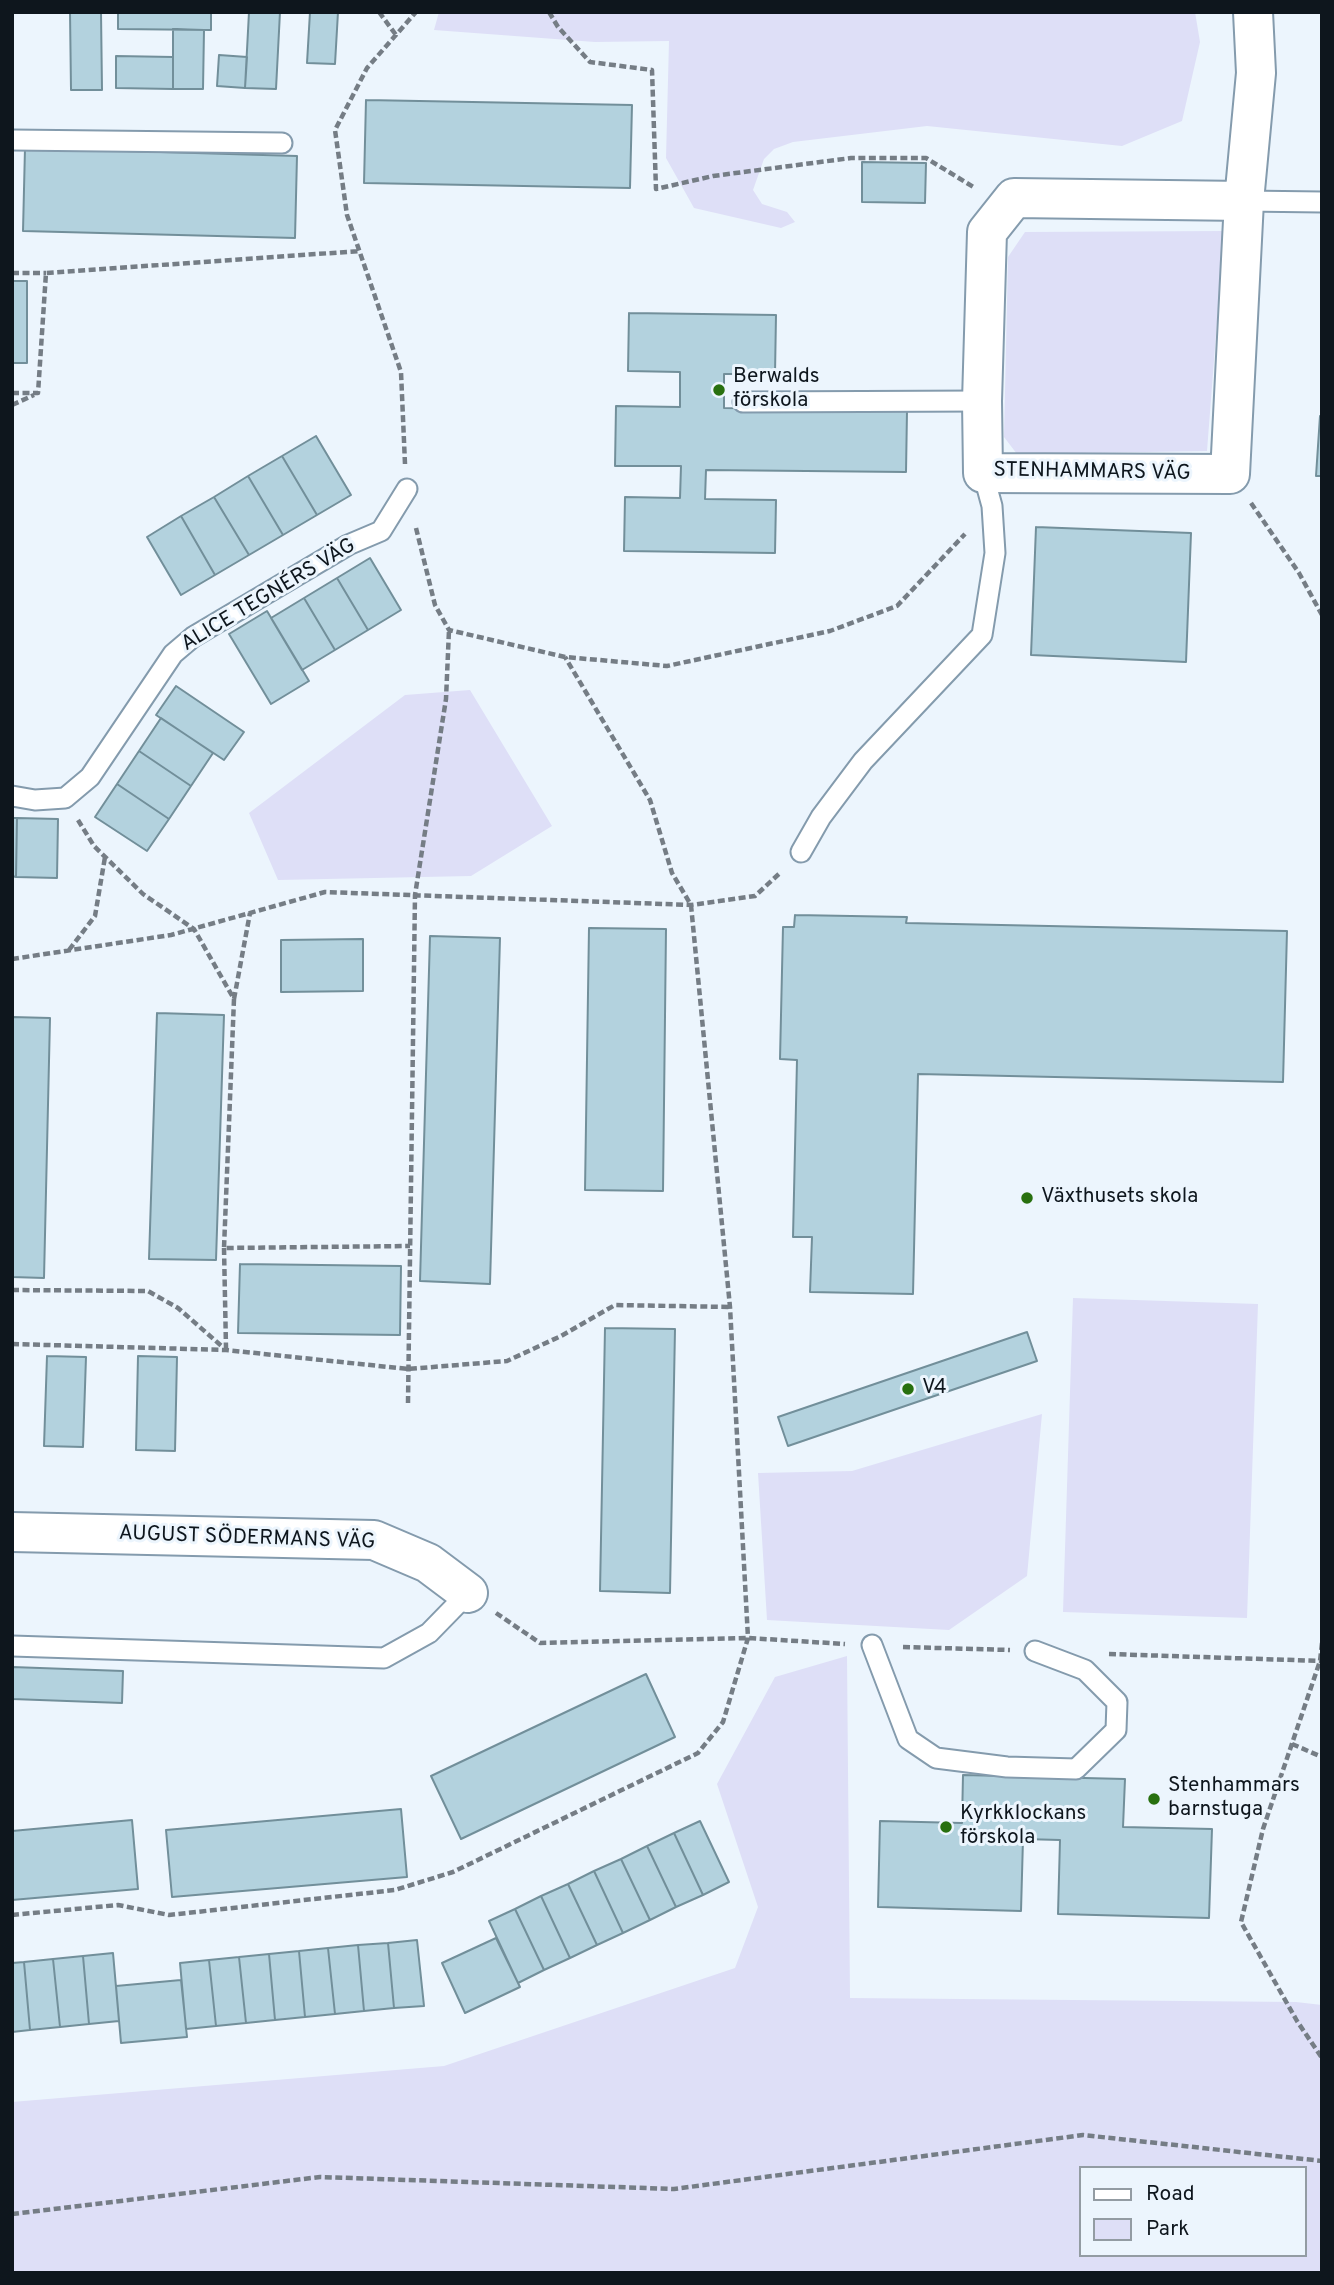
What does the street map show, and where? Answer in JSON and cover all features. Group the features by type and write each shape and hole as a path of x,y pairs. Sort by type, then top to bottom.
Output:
{"street":[{"path":"1230,474 1244,201 1256,73 1253,12"},
{"path":"1004,210 1014,198 1244,201"},
{"name":"STENHAMMARS VÄG","path":"1004,210 987,232 982,401 987,489 1230,474"},
{"name":"AUGUST SÖDERMANS VÄG","path":"12,1532 374,1540 428,1563 468,1593"}],"lane":[{"path":"12,140 282,143"},
{"path":"1244,201 1322,202"},
{"path":"743,401 982,401"},
{"name":"ALICE TEGNÉRS VÄG","path":"65,798 90,777 173,654 193,637 348,545 381,531 407,489"},
{"path":"801,852 821,817 863,761 982,635 995,553 987,489"},
{"path":"12,796 35,800 65,798"},
{"path":"12,1646 384,1658 429,1633 468,1593"},
{"path":"872,1646 908,1739 936,1758 1007,1767 1076,1769 1116,1730 1117,1702 1085,1670 1035,1651"}],"path":[{"path":"379,12 396,35"},
{"path":"408,1403 415,895 446,699 449,630 435,605 407,489 401,372 346,215 335,130 366,68 416,12"},
{"path":"549,12 558,27 590,62 652,70 656,189 713,176 851,158 926,158 963,179 1004,210"},
{"path":"12,273 46,274 360,251"},
{"path":"38,393 46,274"},
{"path":"12,393 38,393"},
{"path":"12,405 38,393"},
{"path":"1230,474 1299,573 1322,615"},
{"path":"449,630 565,657 667,666 830,631 897,606 987,489"},
{"path":"12,1915 118,1905 169,1915 396,1890 453,1872 698,1753 723,1722 747,1638 730,1307 691,905 672,873 650,800 565,657"},
{"path":"65,798 94,846 143,894 194,929 234,999"},
{"path":"12,959 172,936 325,892 691,905 755,896 801,852"},
{"path":"68,951 95,916 105,857"},
{"path":"226,1350 224,1248 234,999 250,913"},
{"path":"224,1248 410,1246"},
{"path":"12,1290 148,1292 178,1308 226,1350"},
{"path":"12,1344 226,1350 408,1369 507,1361 561,1336 615,1305 730,1307"},
{"path":"468,1593 540,1643 747,1638"},
{"path":"1322,1643 1320,1661 1263,1829 1241,1922 1297,2021 1322,2058"},
{"path":"1292,1744 1322,1756"},
{"path":"12,2214 320,2177 674,2189 1083,2135 1322,2161"}],"green space":[{"path":"439,12 1195,12 1200,42 1182,121 1122,146 927,126 793,142 774,149 764,159 753,190 762,204 787,212 795,222 781,228 694,208 666,158 669,41 595,42 434,30"},
{"path":"1224,231 1207,451 1017,454 1004,437 1008,257 1025,232"},
{"path":"470,690 552,826 471,876 278,880 249,813 405,695"},
{"path":"1073,1298 1258,1304 1247,1618 1063,1612"},
{"path":"1042,1414 1027,1576 949,1630 767,1620 758,1473 852,1471"},
{"path":"847,1656 850,1998 1296,2002 1322,2005 1322,2273 12,2273 12,2102 444,2066 735,1968 758,1907 717,1784 775,1677"}],"building":[{"path":"70,12 101,12 102,90 71,90"},
{"path":"118,12 211,12 211,30 118,29"},
{"path":"249,12 280,12 276,89 245,88"},
{"path":"310,12 338,12 335,64 307,63"},
{"path":"173,29 204,30 203,89 173,89"},
{"path":"219,55 247,57 245,88 217,86"},
{"path":"116,56 173,57 173,89 116,88"},
{"path":"366,100 632,105 630,188 364,183"},
{"path":"25,148 297,156 295,238 23,231"},
{"path":"862,162 926,163 925,203 862,202"},
{"path":"12,281 27,281 27,363 12,363"},
{"path":"629,313 776,315 775,374 724,374 724,408 907,411 906,472 706,470 705,499 776,500 775,553 624,551 625,497 680,498 681,466 615,466 616,406 680,407 680,372 628,371"},
{"path":"1320,416 1322,476 1316,476"},
{"path":"316,436 351,495 317,515 282,456"},
{"path":"282,456 317,515 283,535 248,476"},
{"path":"248,476 283,535 249,555 214,497"},
{"path":"214,497 249,555 215,575 181,516"},
{"path":"181,516 215,575 181,595 147,537"},
{"path":"1036,527 1191,533 1186,662 1031,655"},
{"path":"370,558 401,610 368,630 337,578"},
{"path":"337,578 368,630 335,650 304,598"},
{"path":"304,598 335,650 302,670 271,618"},
{"path":"267,611 309,681 271,704 229,634"},
{"path":"176,686 244,732 224,760 156,715"},
{"path":"161,718 213,753 191,786 139,751"},
{"path":"139,751 191,786 169,819 117,784"},
{"path":"117,784 169,819 147,851 95,817"},
{"path":"12,818 17,818 16,877 12,876"},
{"path":"17,818 58,819 57,878 16,877"},
{"path":"795,915 907,917 906,923 1287,931 1283,1082 918,1074 913,1294 810,1292 812,1237 793,1237 797,1060 780,1059 783,927 794,927"},
{"path":"589,928 666,929 663,1191 585,1190"},
{"path":"430,936 500,938 490,1284 420,1281"},
{"path":"363,939 363,991 281,992 281,940"},
{"path":"157,1013 224,1015 216,1260 149,1259"},
{"path":"12,1017 50,1018 44,1278 12,1277"},
{"path":"240,1264 401,1266 400,1335 238,1333"},
{"path":"605,1328 675,1329 670,1593 600,1591"},
{"name":"V4","path":"1027,1332 1037,1361 788,1446 778,1417"},
{"path":"47,1356 86,1357 83,1447 44,1446"},
{"path":"138,1356 177,1357 175,1451 136,1450"},
{"path":"12,1667 123,1671 122,1703 12,1699"},
{"path":"646,1674 675,1737 461,1839 431,1776"},
{"path":"963,1775 1125,1779 1123,1827 1212,1829 1209,1918 1058,1914 1060,1840 1023,1839 1021,1911 878,1907 880,1821 962,1823"},
{"path":"401,1809 407,1877 172,1897 166,1830"},
{"path":"132,1820 138,1889 12,1900 12,1831"},
{"path":"700,1821 729,1882 703,1895 674,1833"},
{"path":"674,1833 703,1895 676,1907 647,1846"},
{"path":"647,1846 676,1907 650,1920 621,1859"},
{"path":"621,1859 650,1920 623,1933 594,1871"},
{"path":"594,1871 623,1933 597,1945 568,1884"},
{"path":"568,1884 597,1945 570,1958 541,1896"},
{"path":"541,1896 570,1958 544,1970 515,1909"},
{"path":"515,1909 544,1970 518,1983 489,1921"},
{"path":"496,1938 520,1987 465,2013 442,1963"},
{"path":"417,1940 424,2006 394,2008 388,1943"},
{"path":"388,1943 394,2008 364,2011 358,1945"},
{"path":"358,1945 364,2011 335,2014 328,1948"},
{"path":"328,1948 335,2014 305,2017 299,1951"},
{"path":"299,1951 305,2017 275,2020 269,1954"},
{"path":"113,1953 119,2021 89,2024 83,1956"},
{"path":"269,1954 275,2020 246,2023 239,1957"},
{"path":"83,1956 89,2024 60,2027 53,1959"},
{"path":"239,1957 246,2023 216,2026 209,1960"},
{"path":"53,1959 60,2027 30,2030 24,1962"},
{"path":"209,1960 216,2026 186,2029 180,1963"},
{"path":"24,1962 30,2030 12,2032 12,1963"},
{"path":"181,1980 187,2037 121,2043 116,1986"}],"place":[{"name":"Berwalds förskola","path":"719,390"},
{"name":"Växthusets skola","path":"1027,1198"},
{"name":"V4","path":"908,1389"},
{"name":"Stenhammars barnstuga","path":"1154,1799"},
{"name":"Kyrkklockans förskola","path":"946,1827"}]}
